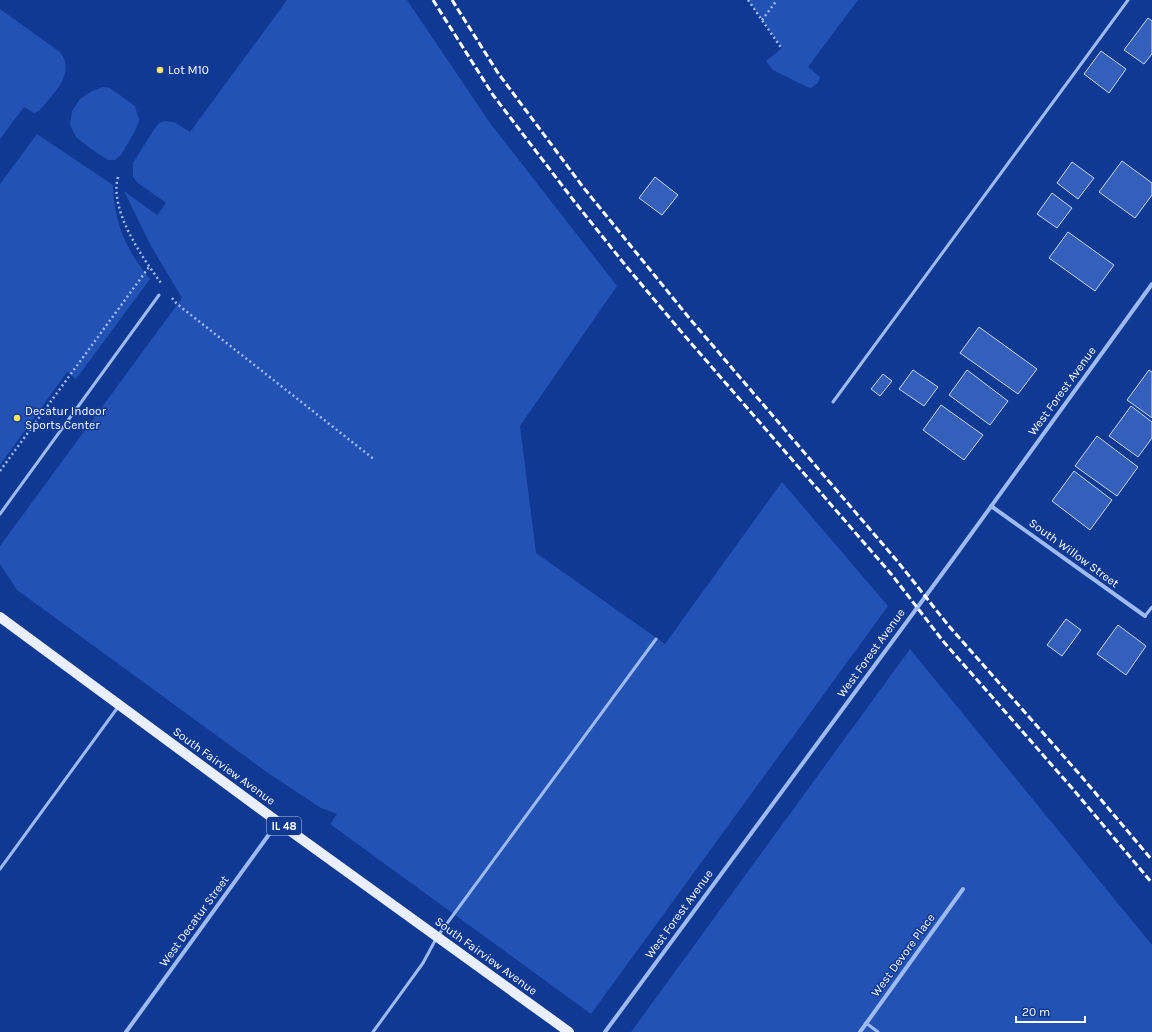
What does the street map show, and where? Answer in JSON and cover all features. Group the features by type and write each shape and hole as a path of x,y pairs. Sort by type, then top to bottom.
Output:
{"main road":[{"name":"South Fairview Avenue","path":"0,617 278,822 569,1032"}],"street":[{"name":"West Forest Avenue","path":"605,1032 1152,284"},
{"name":"South Willow Street","path":"991,506 1145,616"},
{"name":"West Decatur Street","path":"126,1032 278,822"},
{"name":"West Devore Place","path":"860,1032 963,889"}],"lane":[{"path":"833,402 1128,0"},
{"path":"0,514 159,296"},
{"path":"1145,616 1152,607"},
{"path":"373,1032 423,963 437,937 656,639"},
{"path":"0,869 120,705"},
{"path":"866,1023 878,1032"}],"path":[{"path":"748,0 782,49"},
{"path":"762,20 777,0"},
{"path":"118,177 116,183 120,209 129,234 142,258 164,287"},
{"path":"0,471 149,267"},
{"path":"168,293 177,304 376,460"}],"shaded area":[{"path":"287,0 407,0 490,123 617,286 520,426 536,553 665,644 782,482 888,606 591,1014 330,824 337,814 321,808 268,773 17,590 0,564 0,546 182,298 151,246 124,191 157,215 166,203 138,183 133,177 133,163 159,123 165,121 174,122 190,132"},
{"path":"748,0 858,0 808,67 820,77 818,83 811,88 773,70 766,61 782,48"},
{"path":"0,9 60,52 65,60 66,68 61,83 56,91 39,111 34,113 24,107 0,139"},
{"path":"103,87 110,88 135,106 139,120 135,131 121,155 115,160 108,160 91,149 76,137 70,125 72,111 80,99 92,91"},
{"path":"37,134 113,185 116,211 123,235 134,257 150,279 76,379 67,372 0,465 0,184"},
{"path":"910,649 1152,945 1152,1032 631,1032"}],"building":[{"path":"1148,18 1152,21 1152,54 1144,64 1124,50"},
{"path":"1101,51 1126,69 1109,93 1084,74"},
{"path":"1122,161 1152,183 1152,195 1135,218 1099,192"},
{"path":"1072,162 1094,178 1078,199 1057,183"},
{"path":"655,177 678,195 662,215 639,198"},
{"path":"1052,193 1072,208 1057,228 1037,214"},
{"path":"1068,232 1114,265 1095,291 1049,258"},
{"path":"979,327 1037,369 1018,394 960,353"},
{"path":"913,370 938,387 924,406 899,389"},
{"path":"967,370 1008,401 990,425 949,395"},
{"path":"1149,370 1152,372 1152,418 1127,400"},
{"path":"883,374 892,381 880,396 871,389"},
{"path":"941,405 983,435 964,460 923,430"},
{"path":"1131,406 1152,422 1152,438 1138,457 1109,436"},
{"path":"1097,436 1138,467 1117,496 1075,466"},
{"path":"1074,471 1112,500 1090,530 1052,501"},
{"path":"1066,619 1081,630 1062,656 1047,645"},
{"path":"1118,625 1146,646 1126,675 1097,654"}],"railway":[{"path":"433,0 493,95 626,266 892,575 943,641 1072,788 1152,883"},
{"path":"452,0 498,73 583,187 690,319 898,562 948,625 1081,776 1152,860"}],"place":[{"name":"Lot M10","path":"160,70"},
{"name":"Decatur Indoor Sports Center","path":"17,418"}]}
